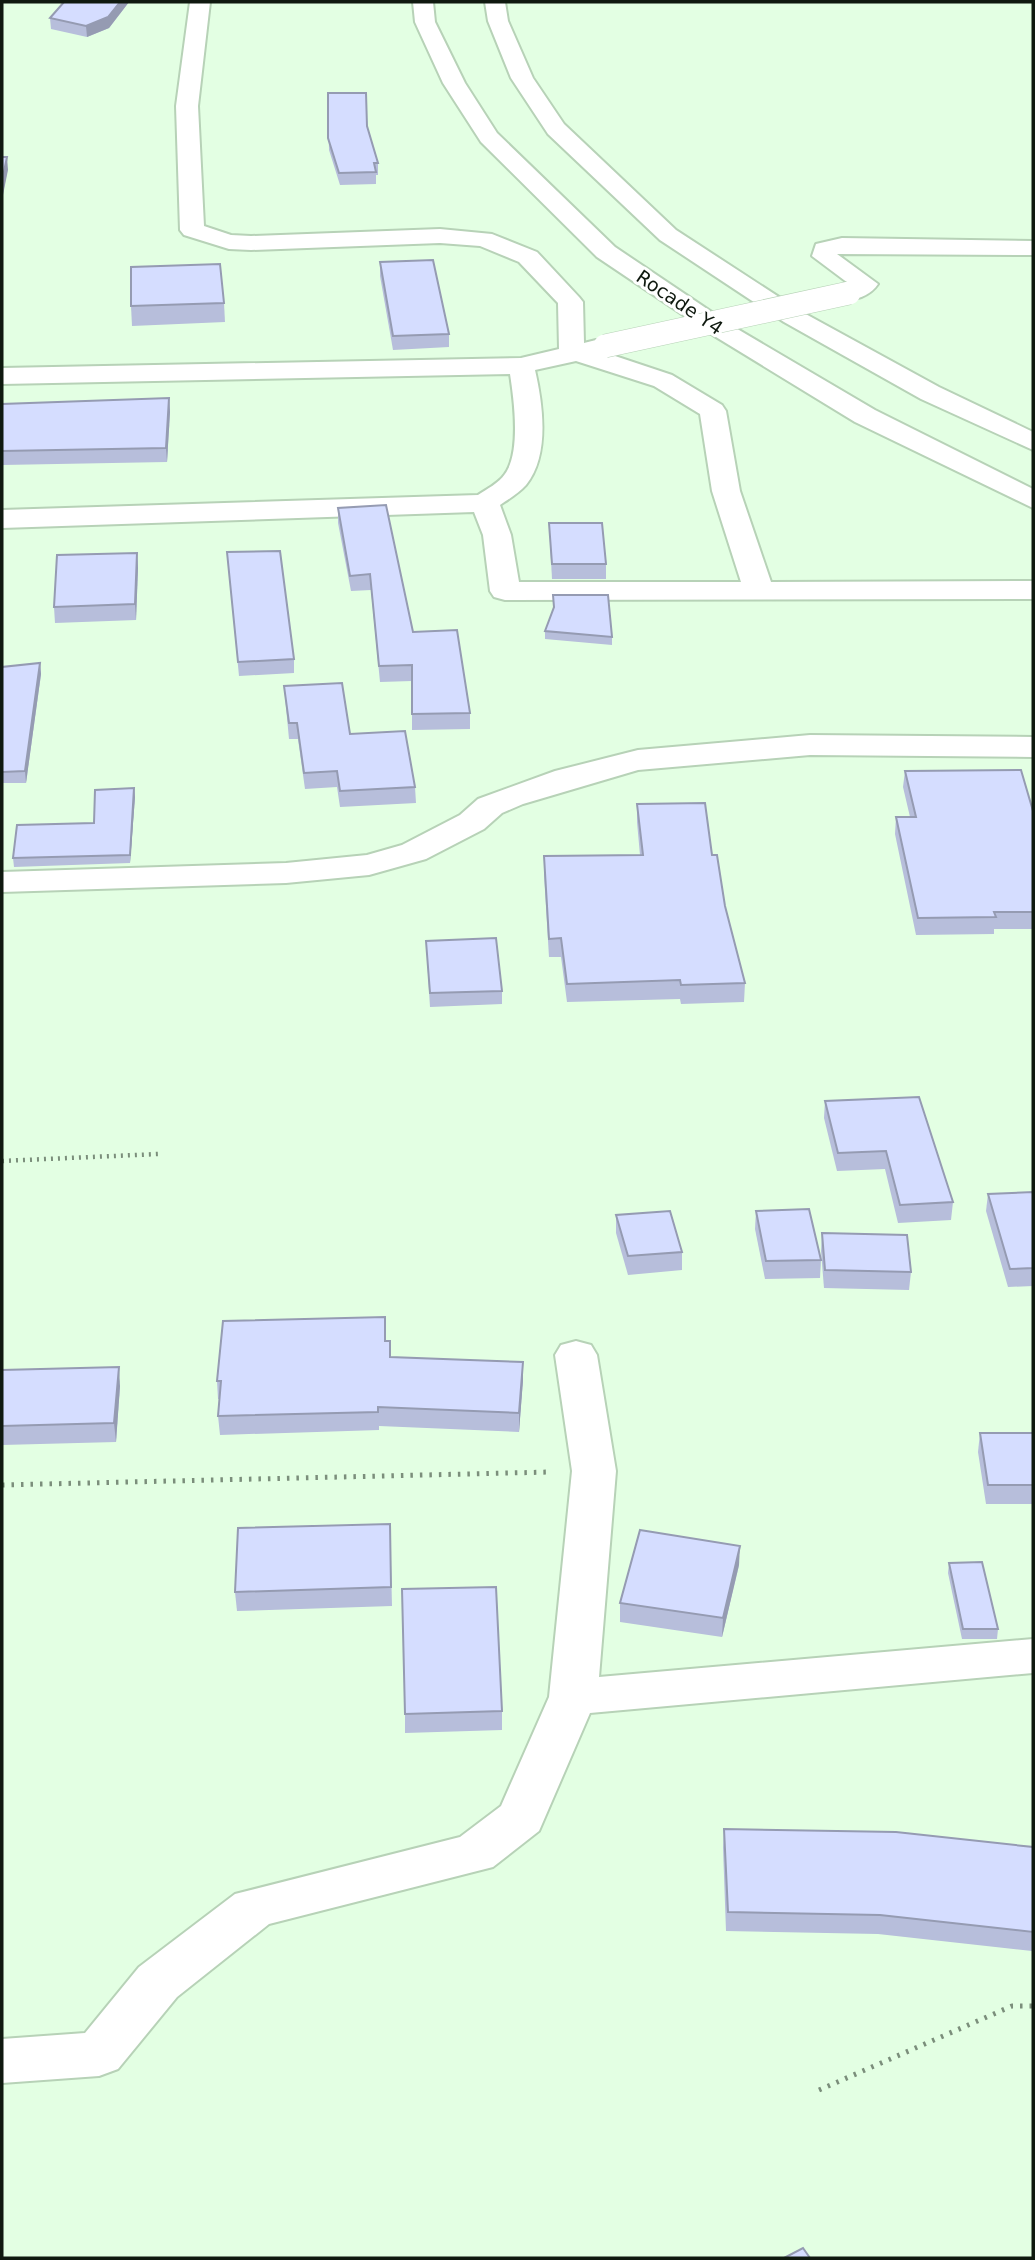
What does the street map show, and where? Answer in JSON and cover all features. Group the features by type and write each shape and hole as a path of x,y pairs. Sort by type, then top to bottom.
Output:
{"main road":[{"path":"200,2 187,106 192,230 229,242 251,243 440,236 484,239 527,257 570,303 572,352"},
{"name":"Rocade Y4","path":"423,2 425,22 454,83 489,137 606,252 724,332 864,416 1033,500"},
{"path":"495,2 498,21 522,79 556,129 668,235 793,317 930,393 1033,442"},
{"path":"2,376 521,366 572,352 849,293 866,284 832,264 824,256 825,249 842,245 1033,248"},
{"path":"572,352 637,368 685,390 713,411 726,491 759,590"},
{"path":"2,519 485,503 518,477 527,452 527,391 521,366"},
{"path":"485,503 497,536 505,591 1033,590"},
{"path":"2,882 286,873 369,865 414,852 472,822 490,806 512,797 567,778 638,760 810,745 1033,747"},
{"path":"2,2061 99,2054 158,1982 253,1908 475,1853 521,1818 573,1697 594,1471 576,1355"},
{"path":"573,1697 1033,1656"}],"path":[{"path":"2,1161 158,1154"},
{"path":"2,1485 594,1471"},
{"path":"819,2090 1012,2006 1033,2006"}],"building":[{"path":"64,2 120,2 108,17 86,26 50,18"},
{"path":"328,93 366,93 367,126 378,163 374,163 376,172 339,173 328,138"},
{"path":"2,157 7,157 2,181"},
{"path":"433,260 449,334 393,336 380,262"},
{"path":"220,264 224,303 131,306 131,267"},
{"path":"169,398 166,448 2,451 2,404"},
{"path":"386,505 413,632 457,630 470,713 412,714 412,665 379,666 370,574 350,576 338,508"},
{"path":"549,523 602,523 606,564 552,564"},
{"path":"280,551 294,659 238,662 227,552"},
{"path":"137,553 135,604 54,607 57,555"},
{"path":"553,595 608,595 612,637 545,631 554,607"},
{"path":"40,663 25,771 2,772 2,667"},
{"path":"342,683 350,734 405,731 415,787 340,791 337,771 304,773 297,723 289,723 284,686"},
{"path":"1021,770 1033,811 1033,912 994,912 996,917 918,918 896,817 916,817 905,771"},
{"path":"134,788 130,855 13,858 17,825 94,823 95,790"},
{"path":"705,803 712,855 717,855 725,906 745,983 681,985 680,980 567,984 561,938 549,939 544,856 643,855 637,804"},
{"path":"496,938 502,991 430,993 426,941"},
{"path":"919,1097 953,1202 900,1205 886,1151 838,1153 825,1101"},
{"path":"1033,1192 1033,1268 1010,1269 988,1194"},
{"path":"809,1209 821,1260 766,1261 756,1211"},
{"path":"670,1211 682,1252 628,1256 616,1215"},
{"path":"822,1233 907,1235 911,1272 825,1270"},
{"path":"385,1317 385,1341 390,1341 390,1357 523,1362 519,1413 378,1407 378,1412 218,1416 221,1381 217,1381 223,1321"},
{"path":"119,1367 114,1423 2,1426 2,1370"},
{"path":"980,1433 1033,1433 1033,1485 988,1485"},
{"path":"390,1524 391,1587 235,1592 238,1528"},
{"path":"640,1530 740,1546 723,1618 620,1603"},
{"path":"982,1562 998,1629 963,1629 949,1563"},
{"path":"496,1587 502,1711 405,1714 402,1589"},
{"path":"724,1829 896,1832 1033,1847 1033,1932 880,1915 728,1912"},
{"path":"803,2248 810,2258 784,2258"}]}
